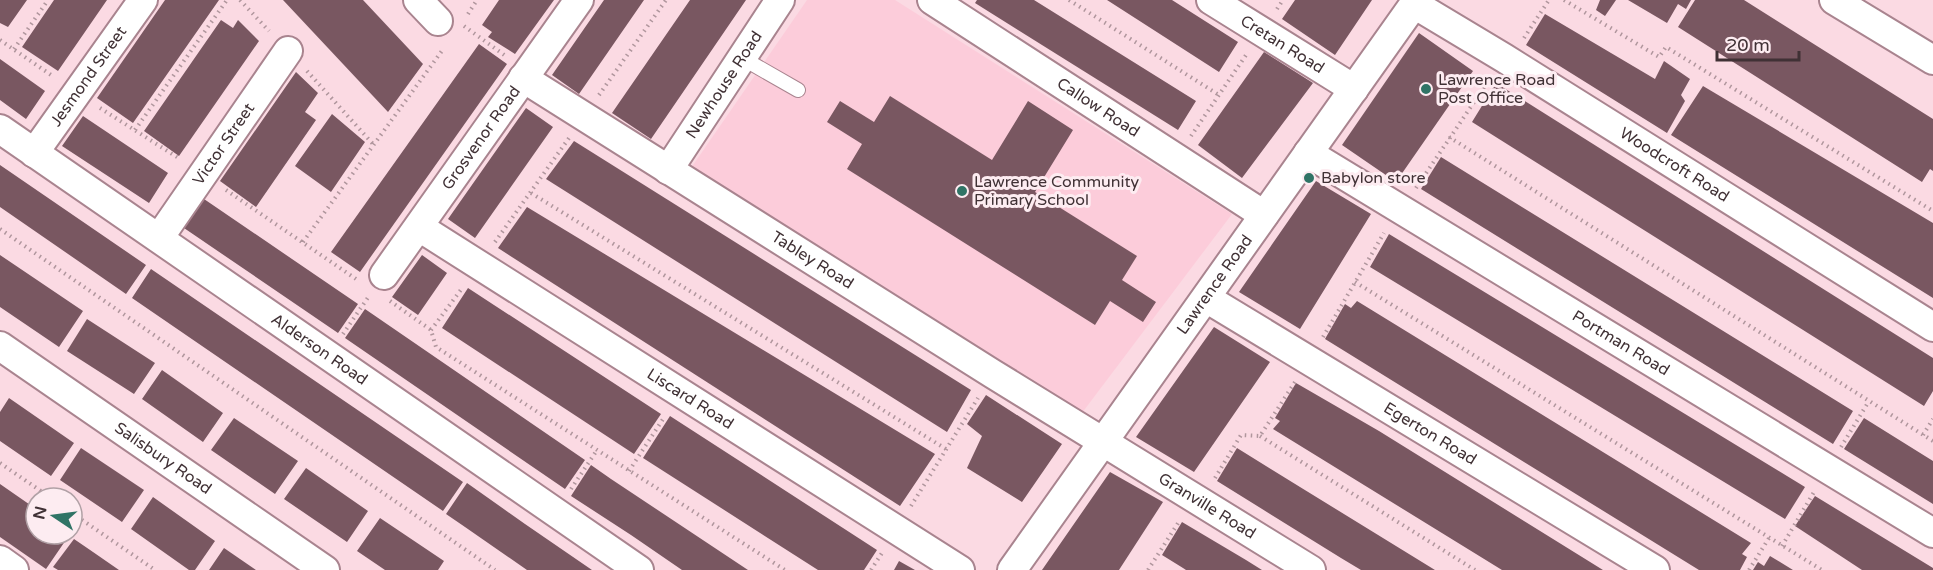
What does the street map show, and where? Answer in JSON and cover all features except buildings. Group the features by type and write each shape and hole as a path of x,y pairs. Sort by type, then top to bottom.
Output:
{"street":[{"name":"Jesmond Street","path":"34,153 143,0"},
{"path":"418,0 441,34"},
{"name":"Grosvenor Road","path":"376,286 579,0"},
{"name":"Newhouse Road","path":"668,170 780,0"},
{"name":"Callow Road","path":"932,0 1264,215"},
{"name":"Cretan Road","path":"1211,0 1354,89"},
{"path":"1834,0 1933,60"},
{"name":"Woodcroft Road","path":"1416,2 1933,327"},
{"name":"Lawrence Road","path":"1012,570 1416,2"},
{"name":"Victor Street","path":"159,238 288,51"},
{"name":"Tabley Road","path":"525,75 583,118 1103,442"},
{"name":"Alderson Road","path":"0,129 639,570"},
{"name":"Portman Road","path":"1308,153 1933,533"},
{"name":"Liscard Road","path":"419,227 960,570"},
{"name":"Egerton Road","path":"1206,298 1655,570"},
{"name":"Salisbury Road","path":"0,346 325,570"},
{"name":"Granville Road","path":"1103,442 1311,570"},
{"path":"0,560 14,570"}],"lane":[{"path":"742,58 798,90"}],"path":[{"path":"14,49 48,0"},
{"path":"135,130 227,0"},
{"path":"468,14 477,0"},
{"path":"431,330 531,193 666,0"},
{"path":"1069,0 1219,95"},
{"path":"1176,158 1284,0"},
{"path":"1403,209 1449,137 1549,0"},
{"path":"1564,0 1659,57 1666,47 1933,211"},
{"path":"303,242 441,34 457,21 525,75"},
{"path":"0,40 303,242 376,286 431,330 435,347 784,570"},
{"path":"1449,137 1933,441"},
{"path":"531,193 946,449"},
{"path":"0,229 495,570"},
{"path":"1355,282 1822,570"},
{"path":"328,355 376,286"},
{"path":"871,570 993,374"},
{"path":"629,471 681,392"},
{"path":"1923,435 1933,418"},
{"path":"1260,436 1475,570"},
{"path":"556,513 597,450"},
{"path":"0,463 34,486"},
{"path":"1148,570 1194,498"},
{"path":"84,521 154,570"},
{"path":"1749,570 1769,538"}],"shaded area":[{"name":"Lawrence Community Primary School","path":"807,0 895,0 1232,214 1082,413 691,168"}],"place":[{"name":"Lawrence Road Post Office","path":"1426,89"},
{"name":"Babylon store","path":"1309,178"},
{"name":"Lawrence Community Primary School","path":"962,191"}]}
